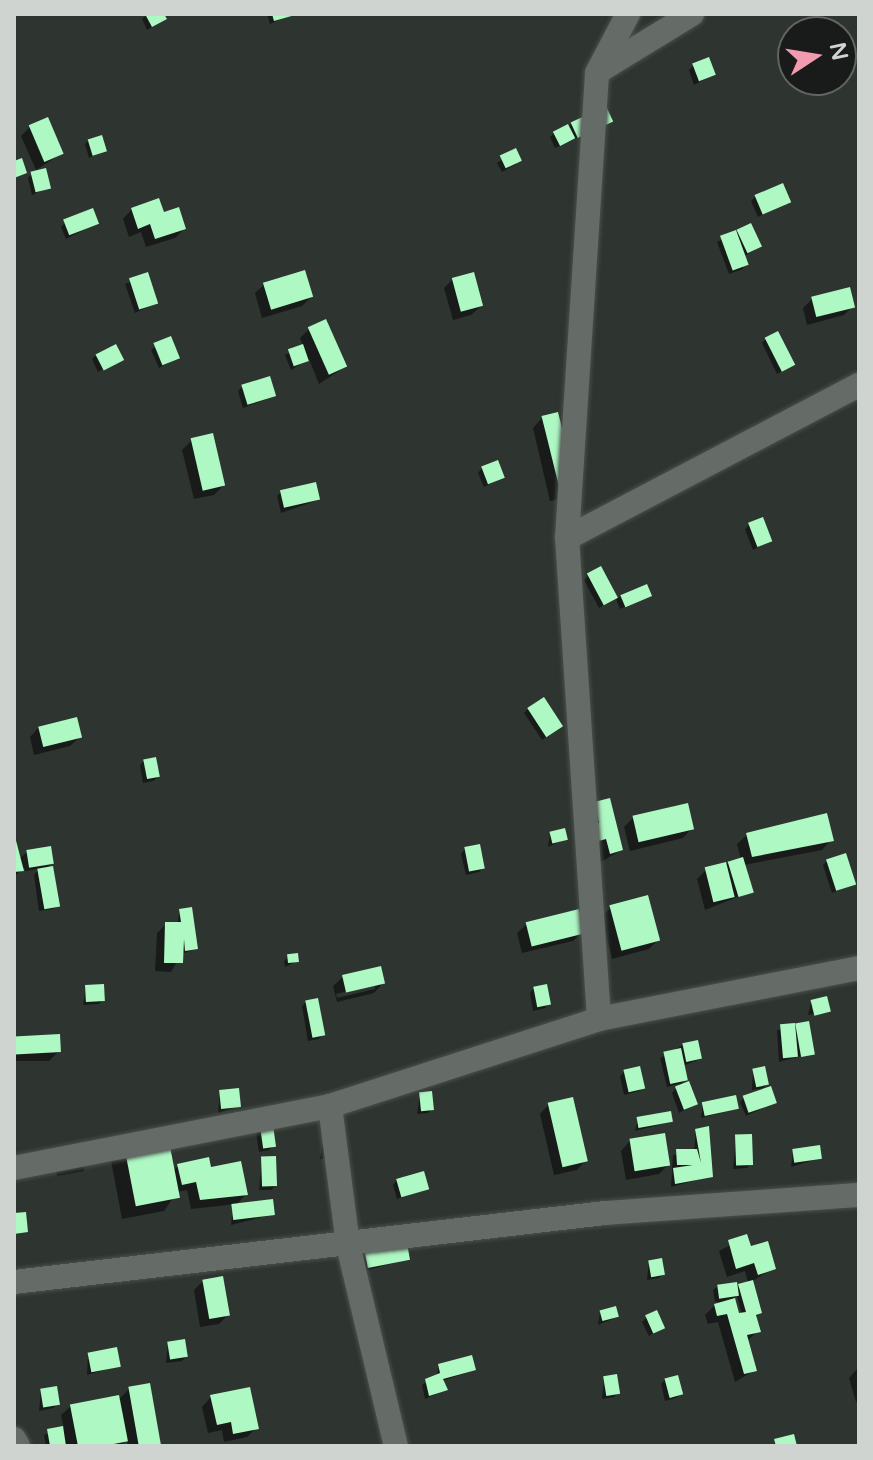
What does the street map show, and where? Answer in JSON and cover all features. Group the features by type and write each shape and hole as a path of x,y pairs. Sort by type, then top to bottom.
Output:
{"street":[{"path":"599,1019 567,538 597,73 628,14"},
{"path":"597,73 692,14"},
{"path":"567,538 859,385"},
{"path":"14,1168 330,1106 599,1019 859,968"},
{"path":"330,1106 348,1245 396,1446"},
{"path":"14,1282 605,1213 859,1195"},
{"path":"14,1439 18,1446"}],"building":[{"path":"145,14 164,14 167,19 152,27"},
{"path":"272,14 295,14 295,15 274,21"},
{"path":"709,57 716,75 699,81 692,63"},
{"path":"606,106 613,121 578,138 571,122"},
{"path":"48,117 64,154 44,162 29,125"},
{"path":"568,124 575,138 560,146 553,132"},
{"path":"102,135 107,151 93,156 88,139"},
{"path":"516,148 522,161 506,168 500,156"},
{"path":"22,158 27,173 14,178 14,161"},
{"path":"46,168 51,188 36,192 30,172"},
{"path":"783,183 791,202 763,214 754,195"},
{"path":"159,198 164,212 179,207 186,229 155,239 150,224 138,229 131,208"},
{"path":"93,208 99,224 69,235 63,219"},
{"path":"751,223 762,247 747,253 736,230"},
{"path":"736,230 749,265 733,271 720,236"},
{"path":"305,270 313,297 271,310 263,283"},
{"path":"148,272 158,303 139,310 129,278"},
{"path":"474,272 483,306 461,312 452,278"},
{"path":"850,287 855,307 816,317 811,297"},
{"path":"326,319 347,367 329,375 308,327"},
{"path":"778,331 795,365 782,372 765,338"},
{"path":"171,336 180,358 162,365 153,343"},
{"path":"116,344 124,360 104,370 96,354"},
{"path":"303,344 309,361 294,366 288,349"},
{"path":"270,376 276,396 247,405 241,385"},
{"path":"558,412 577,489 561,493 542,416"},
{"path":"213,433 225,486 203,491 191,438"},
{"path":"498,460 505,478 488,484 481,466"},
{"path":"316,482 320,500 284,508 280,490"},
{"path":"763,517 772,541 757,547 748,523"},
{"path":"601,566 618,598 604,605 587,574"},
{"path":"647,584 652,596 625,607 620,595"},
{"path":"544,697 563,726 546,737 527,708"},
{"path":"77,717 82,737 43,747 38,727"},
{"path":"156,757 160,777 147,779 143,759"},
{"path":"610,798 623,850 610,854 606,839 591,843 587,826 599,823 594,802"},
{"path":"688,803 694,829 639,842 632,816"},
{"path":"827,813 834,841 752,857 746,833"},
{"path":"565,828 568,840 552,844 549,832"},
{"path":"14,833 24,871 14,872"},
{"path":"480,844 485,869 469,872 464,847"},
{"path":"51,846 54,864 29,868 26,850"},
{"path":"846,853 856,884 836,891 826,859"},
{"path":"743,857 754,892 739,897 728,862"},
{"path":"726,862 735,897 713,902 705,867"},
{"path":"53,866 60,906 44,909 37,869"},
{"path":"648,895 660,940 622,951 609,905"},
{"path":"192,907 198,949 185,951 184,939 183,963 164,963 165,922 181,922 179,909"},
{"path":"579,909 585,933 532,947 526,922"},
{"path":"298,953 299,962 288,963 287,954"},
{"path":"381,966 385,984 346,993 342,975"},
{"path":"104,984 105,1001 86,1002 85,985"},
{"path":"547,984 551,1005 537,1007 533,987"},
{"path":"827,996 831,1012 814,1016 811,1000"},
{"path":"318,998 325,1035 312,1038 305,1000"},
{"path":"809,1021 815,1054 801,1057 795,1023"},
{"path":"795,1023 798,1057 783,1058 780,1024"},
{"path":"60,1034 61,1052 15,1054 14,1036"},
{"path":"698,1040 702,1059 686,1062 682,1043"},
{"path":"681,1048 688,1080 670,1084 663,1052"},
{"path":"640,1066 645,1088 629,1092 623,1070"},
{"path":"765,1066 769,1085 756,1087 752,1069"},
{"path":"689,1081 698,1104 684,1110 675,1086"},
{"path":"771,1086 777,1103 748,1113 743,1096"},
{"path":"239,1088 241,1107 221,1109 219,1090"},
{"path":"432,1091 434,1110 421,1111 419,1092"},
{"path":"736,1095 739,1109 705,1116 702,1102"},
{"path":"573,1097 588,1161 563,1167 548,1103"},
{"path":"671,1111 673,1122 638,1128 637,1117"},
{"path":"272,1118 276,1147 263,1149 259,1120"},
{"path":"709,1126 713,1177 675,1184 673,1168 693,1165 677,1165 676,1149 697,1149 701,1163 695,1129"},
{"path":"167,1131 180,1198 136,1206 123,1140"},
{"path":"665,1133 670,1166 635,1171 629,1139"},
{"path":"752,1134 753,1165 736,1166 735,1135"},
{"path":"820,1145 822,1159 794,1163 792,1149"},
{"path":"276,1156 277,1186 262,1187 261,1157"},
{"path":"209,1157 211,1167 241,1161 248,1195 200,1200 196,1182 182,1185 177,1164"},
{"path":"424,1171 429,1189 401,1197 396,1179"},
{"path":"273,1199 275,1215 233,1220 231,1204"},
{"path":"26,1212 28,1232 14,1234 14,1213"},
{"path":"747,1234 751,1246 768,1241 776,1269 758,1275 754,1263 736,1269 728,1240"},
{"path":"407,1244 410,1260 368,1268 365,1252"},
{"path":"662,1258 665,1275 651,1277 648,1260"},
{"path":"223,1276 230,1315 209,1319 202,1280"},
{"path":"753,1280 762,1313 756,1315 761,1332 747,1335 757,1371 744,1374 727,1314 717,1316 714,1304 735,1298 739,1313 746,1312 738,1284"},
{"path":"737,1282 739,1296 719,1299 717,1285"},
{"path":"616,1306 619,1317 602,1321 600,1310"},
{"path":"657,1310 665,1328 653,1334 645,1315"},
{"path":"185,1339 188,1357 170,1360 167,1342"},
{"path":"117,1347 121,1367 91,1372 88,1353"},
{"path":"472,1355 476,1370 443,1379 448,1390 429,1396 425,1379 440,1373 438,1364"},
{"path":"617,1374 620,1394 606,1396 603,1376"},
{"path":"678,1375 683,1394 670,1398 664,1379"},
{"path":"150,1383 161,1445 139,1446 128,1387"},
{"path":"57,1386 60,1405 43,1407 40,1389"},
{"path":"250,1387 259,1429 233,1434 231,1422 217,1425 210,1395"},
{"path":"119,1395 128,1441 103,1446 78,1446 70,1405"},
{"path":"63,1426 66,1446 50,1446 47,1429"},
{"path":"794,1434 797,1446 776,1446 774,1439"}]}
